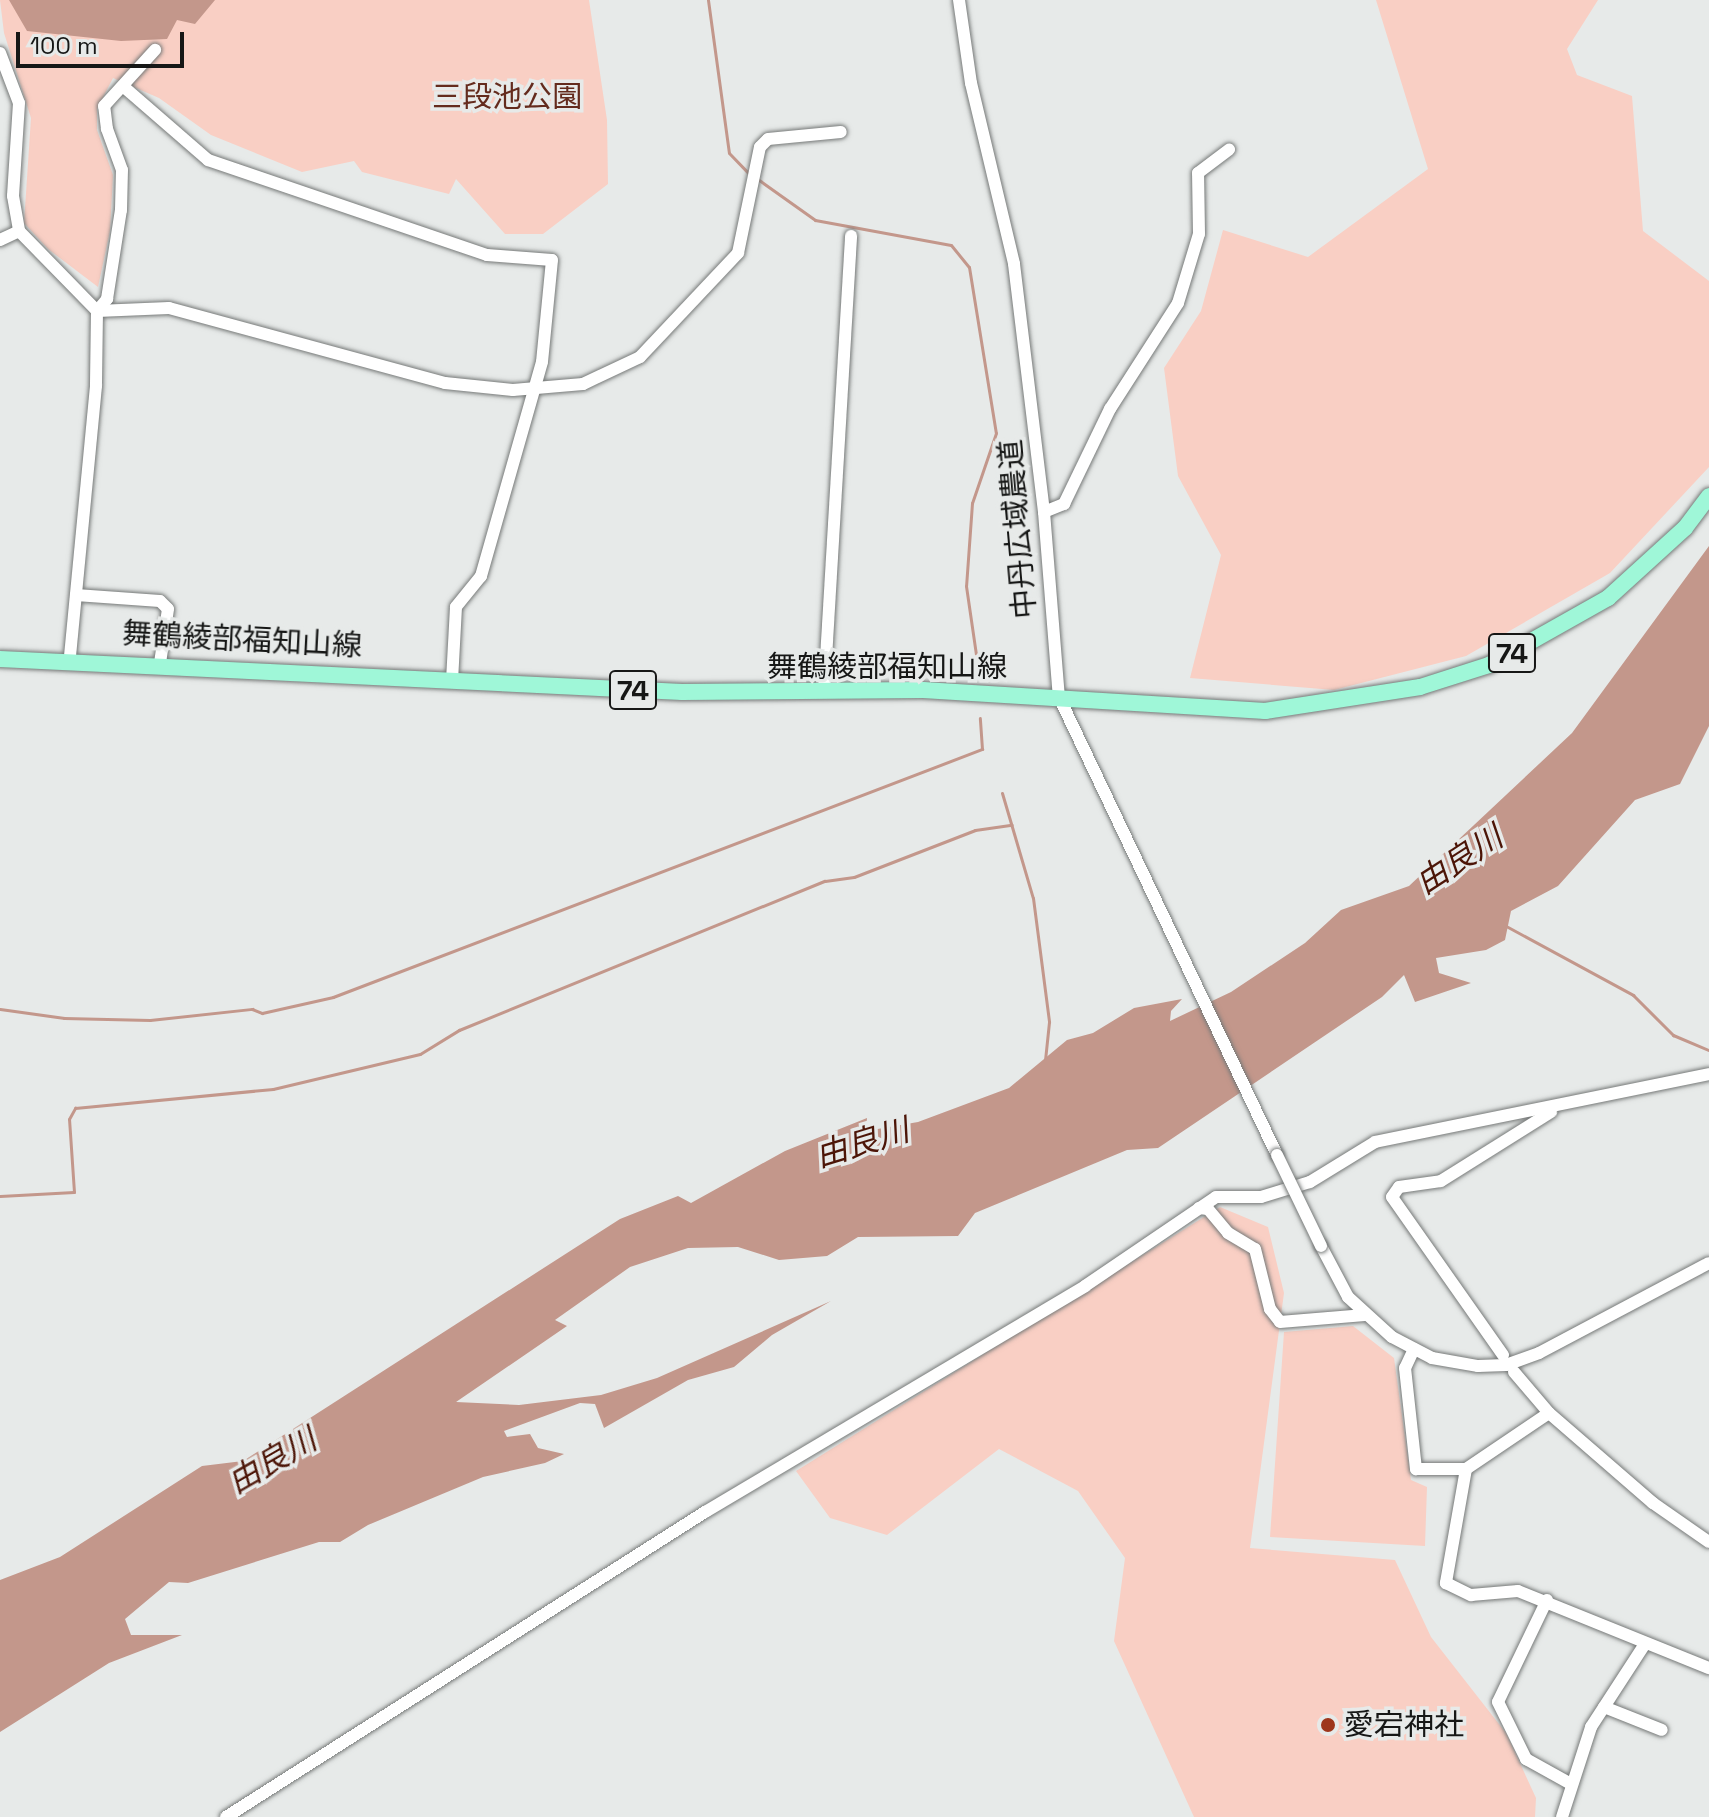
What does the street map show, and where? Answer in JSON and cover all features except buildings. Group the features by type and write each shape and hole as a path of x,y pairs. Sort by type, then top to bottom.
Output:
{"main road":[{"name":"舞鶴綾部福知山線","path":"0,659 70,658 697,692 923,690 1265,711 1420,687 1489,665 1608,598 1685,528 1709,496"}],"street":[{"name":"中丹広域農道","path":"959,0 971,83 1014,264 1044,512 1059,697 1348,1297 1365,1315 1414,1349 1478,1366 1506,1365 1591,1328 1709,1263"},
{"path":"70,658 96,386 97,311 107,299 121,210 122,170 104,106 125,88 155,50"},
{"path":"0,53 19,103 13,196 19,231 97,311 169,308 445,383 493,389 603,379 670,331 696,293 738,253 754,176 768,139 841,132"},
{"path":"125,88 208,160 487,255 552,260 546,346 481,576 456,607 452,680"},
{"path":"1044,512 1064,504 1110,409 1178,303 1199,234 1198,173 1229,150"},
{"path":"0,240 19,231"},
{"path":"824,692 851,236"},
{"path":"76,595 160,601 168,609 160,663"},
{"path":"226,1817 691,1520 1085,1286 1216,1197 1261,1197 1310,1182 1375,1142 1558,1108 1709,1074"},
{"path":"1503,1355 1392,1197 1399,1187 1441,1181 1558,1108"},
{"path":"1199,1208 1208,1209 1228,1233 1255,1249 1270,1309 1280,1322 1365,1315"},
{"path":"1414,1349 1405,1368 1416,1469 1466,1469 1549,1413"},
{"path":"1514,1372 1549,1413 1653,1503 1709,1542"},
{"path":"1466,1469 1446,1583 1471,1595 1518,1591 1547,1600 1630,1633 1645,1644 1709,1668"},
{"path":"1547,1600 1498,1702 1526,1759 1571,1784"},
{"path":"1562,1817 1591,1727 1645,1644"},
{"path":"1604,1707 1662,1730"}],"green space":[{"name":"三段池公園","path":"0,0 589,0 607,120 608,184 543,234 505,234 456,179 449,194 362,172 354,161 302,172 211,135 159,98 113,78 97,109 97,130 113,175 110,231 98,287 48,249 24,223 31,118 4,33"},
{"path":"1376,0 1598,0 1567,49 1577,75 1632,96 1643,231 1709,281 1709,467 1610,573 1466,656 1334,690 1190,678 1221,555 1178,476 1164,368 1201,311 1223,230 1308,257 1428,169"},
{"path":"1220,1207 1268,1227 1284,1293 1250,1548 1395,1560 1431,1637 1506,1733 1536,1798 1535,1817 1194,1817 1114,1641 1125,1558 1078,1491 999,1449 887,1535 830,1518 796,1471"},
{"path":"1353,1326 1394,1358 1411,1480 1427,1487 1425,1546 1270,1537 1284,1332"}],"water":[{"path":"9,0 215,0 195,24 177,20 167,39 121,41 27,31"},
{"name":"由良川","path":"1709,546 1709,726 1680,784 1635,800 1558,886 1511,911 1505,940 1486,950 1436,958 1439,973 1471,983 1415,1002 1404,975 1382,997 1158,1148 1127,1150 975,1213 958,1236 858,1237 827,1256 779,1260 738,1247 688,1248 630,1267 555,1320 567,1326 456,1402 519,1405 601,1395 657,1378 831,1301 772,1335 734,1367 688,1380 604,1428 595,1404 580,1403 504,1431 507,1437 530,1434 538,1448 564,1454 545,1463 483,1477 368,1525 340,1542 319,1542 188,1583 169,1582 125,1619 131,1635 182,1635 109,1663 0,1732 0,1580 60,1557 202,1466 243,1461 620,1219 678,1196 691,1203 785,1151 867,1118 866,1131 918,1122 1009,1088 1067,1040 1093,1033 1134,1008 1182,999 1171,1011 1170,1021 1231,992 1305,943 1341,910 1409,886 1572,733"}],"waterway":[{"path":"708,0 729,153 749,174"},
{"path":"759,180 815,220 951,245 969,267 996,433 972,503 966,586 978,668"},
{"path":"0,1009 64,1018 150,1020 252,1009 262,1013 333,997 982,749 980,718"},
{"path":"1002,793 1033,898 1049,1022 1045,1060"},
{"path":"0,1196 74,1192 69,1119 75,1108 273,1089 420,1054 459,1030 825,881 854,877 975,830 1012,825"},
{"path":"1506,926 1633,995 1673,1035 1709,1050"}],"place":[{"name":"愛宕神社","path":"1328,1725"}]}
